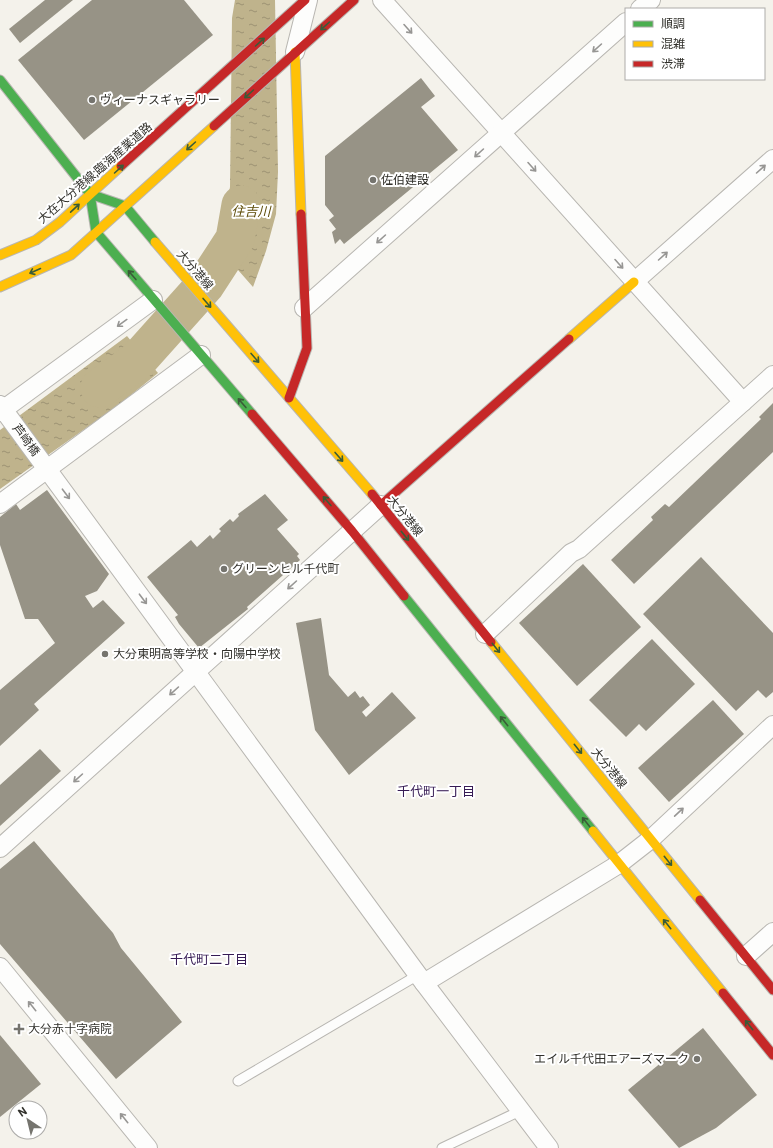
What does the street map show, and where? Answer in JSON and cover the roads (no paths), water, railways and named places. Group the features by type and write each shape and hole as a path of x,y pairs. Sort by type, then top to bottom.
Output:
{"main road":[{"name":"大在大分港線;臨海産業道路","path":"0,255 36,240 47,233 307,0"},
{"path":"0,287 71,255 354,0"},
{"path":"289,398 307,348 304,308 295,52"},
{"path":"0,80 90,194 96,232 352,531 773,1056"},
{"path":"90,194 125,206"},
{"name":"大分港線","path":"125,206 381,505 773,990"},
{"path":"381,505 634,282"}],"street":[{"path":"295,52 307,0"},
{"path":"382,0 743,402"},
{"path":"641,8 651,0"},
{"path":"304,308 625,23"},
{"path":"634,282 773,159"},
{"path":"3,411 155,302"},
{"path":"0,504 45,466 199,353"},
{"path":"485,634 570,554 579,549 773,375"},
{"name":"芦崎橋","path":"3,411 196,671 421,979 522,1110 549,1148"},
{"path":"0,848 381,505"},
{"path":"421,979 619,864 651,839 773,725"},
{"path":"746,956 773,932"},
{"path":"0,967 148,1148"}],"lane":[{"path":"238,1081 421,979"},
{"path":"442,1148 522,1110"}],"water":[{"name":"住吉川","path":"235,0 275,0 278,172 276,214 266,251 253,287 216,245 224,219 230,187 232,18"},
{"path":"127,336 158,373 120,404 0,489 0,430"}],"waterway":[{"name":"住吉川","path":"100,388 137,361 205,285 235,239 241,205"}],"place":[{"name":"ヴィーナスギャラリー","path":"92,100"},
{"name":"佐伯建設","path":"373,180"},
{"name":"グリーンヒル千代町","path":"224,569"},
{"name":"大分東明高等学校・向陽中学校","path":"105,654"},
{"name":"大分赤十字病院","path":"19,1029"},
{"name":"エイル千代田エアーズマーク","path":"697,1059"}],"district":[{"name":"千代町一丁目","path":"436,791"},
{"name":"千代町二丁目","path":"209,959"}]}
